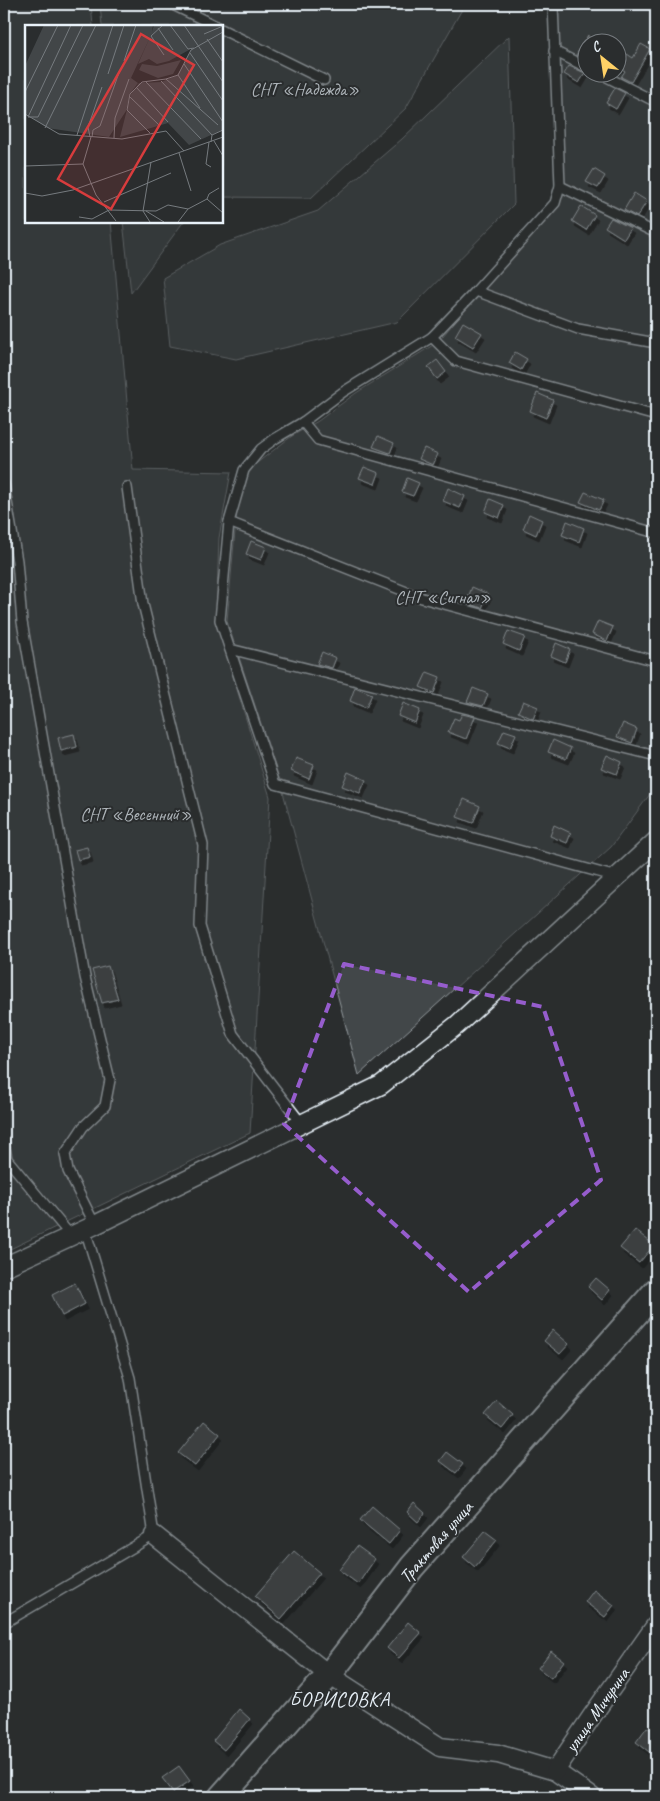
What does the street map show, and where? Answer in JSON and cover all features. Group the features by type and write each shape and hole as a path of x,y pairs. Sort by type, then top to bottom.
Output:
{"main road":[{"name":"Трактовая улица","path":"221,1797 329,1674 412,1567 656,1291"}],"street":[{"path":"4,1267 381,1085 457,1025 656,841"},
{"path":"154,1535 329,1674 440,1747 498,1754 555,1771 592,1797"},
{"name":"улица Мичурина","path":"555,1771 656,1625"}],"lane":[{"path":"171,4 214,25"},
{"path":"553,4 560,186 555,203 432,337 343,392 303,422 261,449 244,470 229,522 220,620 275,784 616,877"},
{"path":"222,29 324,80"},
{"path":"554,51 578,63"},
{"path":"617,82 656,102"},
{"path":"560,186 656,233"},
{"path":"476,291 578,329 656,343"},
{"path":"432,337 456,361 656,416"},
{"path":"303,422 318,440 656,533"},
{"path":"4,484 17,561 22,622 78,939 85,978 110,1080 105,1106 83,1127 65,1154 84,1230 130,1378 154,1535 4,1623"},
{"path":"127,487 143,604 204,845 200,926 233,1034 302,1124"},
{"path":"229,522 422,598 656,661"},
{"path":"230,650 656,756"},
{"path":"4,1141 7,1159 84,1230"}],"highlighted area":[{"path":"344,964 543,1007 601,1180 469,1292 284,1124"}],"green space":[{"name":"СНТ «Весенний»","path":"4,4 91,4 93,25 25,25 25,222 111,222 133,470 231,472 219,538 216,621 270,797 250,1133 4,1252"},
{"name":"СНТ «Надежда»","path":"100,4 465,4 406,108 311,198 222,197 222,25 102,25"},
{"name":"СНТ «Сигнал»","path":"549,4 656,4 656,786 611,847 359,1075 280,781 227,621 240,476 292,436 318,421 356,393 438,342 561,191"},
{"path":"509,36 514,204 397,322 236,359 170,346 163,278 220,245 318,211 402,139"},
{"path":"123,222 183,222 131,293"}],"building":[{"path":"641,44 650,49 631,82 628,80 628,55 633,58"},
{"path":"569,66 578,70 578,82 580,82 579,83 564,74"},
{"path":"615,88 625,93 616,109 606,103"},
{"path":"594,169 605,176 598,188 586,182"},
{"path":"634,193 647,201 637,217 624,210"},
{"path":"581,206 595,215 586,230 572,221"},
{"path":"611,218 631,228 624,239 605,227"},
{"path":"463,322 482,333 473,347 455,336"},
{"path":"515,352 527,359 521,370 509,363"},
{"path":"437,360 446,372 437,379 428,367"},
{"path":"537,393 553,400 546,418 530,411"},
{"path":"378,436 394,443 390,453 373,447"},
{"path":"424,448 438,454 433,465 419,459"},
{"path":"364,467 379,473 375,484 359,478"},
{"path":"407,478 419,483 413,496 402,492"},
{"path":"448,488 465,496 460,508 443,501"},
{"path":"585,492 604,500 599,510 580,502"},
{"path":"490,499 504,505 499,518 485,512"},
{"path":"529,514 542,520 536,535 523,529"},
{"path":"567,521 584,528 579,542 562,535"},
{"path":"251,541 266,547 261,560 246,554"},
{"path":"472,587 488,594 482,608 466,603"},
{"path":"598,621 613,627 607,641 592,634"},
{"path":"508,631 525,637 519,651 503,644"},
{"path":"556,643 570,649 565,662 551,656"},
{"path":"322,652 336,658 332,668 317,664"},
{"path":"427,672 440,677 434,693 420,687"},
{"path":"355,687 372,694 366,708 350,701"},
{"path":"473,688 488,694 483,706 467,702"},
{"path":"523,701 538,707 533,719 518,712"},
{"path":"403,703 420,710 415,723 398,716"},
{"path":"462,714 475,717 466,739 448,732 454,718 459,720"},
{"path":"623,723 637,729 632,743 617,737"},
{"path":"504,730 516,734 510,748 498,743"},
{"path":"74,734 77,747 61,751 58,738"},
{"path":"553,740 571,748 566,759 548,752"},
{"path":"607,755 622,762 617,774 601,768"},
{"path":"296,758 314,765 309,779 291,771"},
{"path":"348,772 366,780 360,793 342,786"},
{"path":"464,799 480,806 473,823 457,817"},
{"path":"554,825 571,833 567,843 550,836"},
{"path":"87,847 90,857 78,860 75,850"},
{"path":"108,966 118,999 102,1003 92,970"},
{"path":"635,1230 654,1245 639,1263 620,1248"},
{"path":"596,1278 610,1290 602,1300 588,1287"},
{"path":"75,1283 85,1304 62,1316 52,1295"},
{"path":"553,1330 569,1344 560,1354 544,1341"},
{"path":"497,1401 513,1415 502,1429 485,1415"},
{"path":"204,1421 220,1434 195,1466 178,1453"},
{"path":"447,1452 463,1464 456,1473 440,1461"},
{"path":"414,1503 425,1513 418,1522 407,1512"},
{"path":"372,1506 400,1530 389,1544 360,1520"},
{"path":"485,1531 497,1540 475,1567 463,1557"},
{"path":"357,1546 375,1559 358,1584 339,1570"},
{"path":"294,1551 320,1573 281,1619 255,1596"},
{"path":"594,1590 614,1605 605,1617 585,1602"},
{"path":"408,1622 421,1633 399,1658 387,1648"},
{"path":"551,1651 564,1661 551,1678 538,1668"},
{"path":"239,1709 250,1719 224,1750 213,1741"},
{"path":"647,1727 656,1733 656,1757 636,1742"},
{"path":"179,1766 190,1781 173,1792 162,1778"}],"district":[{"name":"БОРИСОВКА","path":"340,1699"}]}
